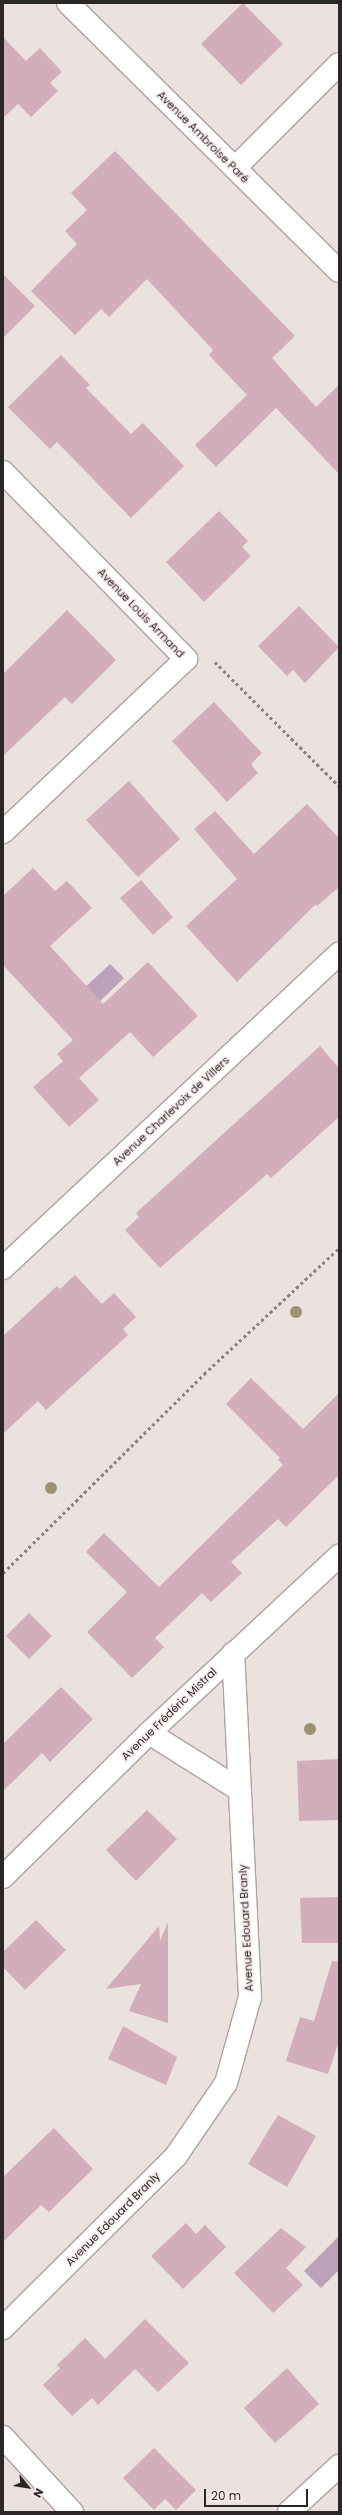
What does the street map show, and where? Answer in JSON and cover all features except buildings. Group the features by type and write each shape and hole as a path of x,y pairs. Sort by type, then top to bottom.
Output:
{"street":[{"name":"Avenue Ambroise Paré","path":"68,3 339,271"},
{"path":"235,168 339,64"},
{"name":"Avenue Louis Armand","path":"3,472 186,659 3,832"},
{"name":"Avenue Charlevoix de Villers","path":"3,1268 339,954"},
{"name":"Avenue Frédéric Mistral","path":"3,1877 232,1653 339,1556"},
{"name":"Avenue Edouard Branly","path":"3,2328 176,2156 226,2084 250,1997 232,1653"},
{"path":"149,1733 240,1790"},
{"path":"3,2437 72,2512"},
{"path":"289,2512 339,2466"}],"path":[{"path":"186,659 213,661 339,786"},
{"path":"3,1573 204,1374 339,1248"}],"shaded area":[{"path":"110,964 124,978 94,1007 80,992"},
{"path":"339,2236 339,2270 321,2288 304,2271"}]}
